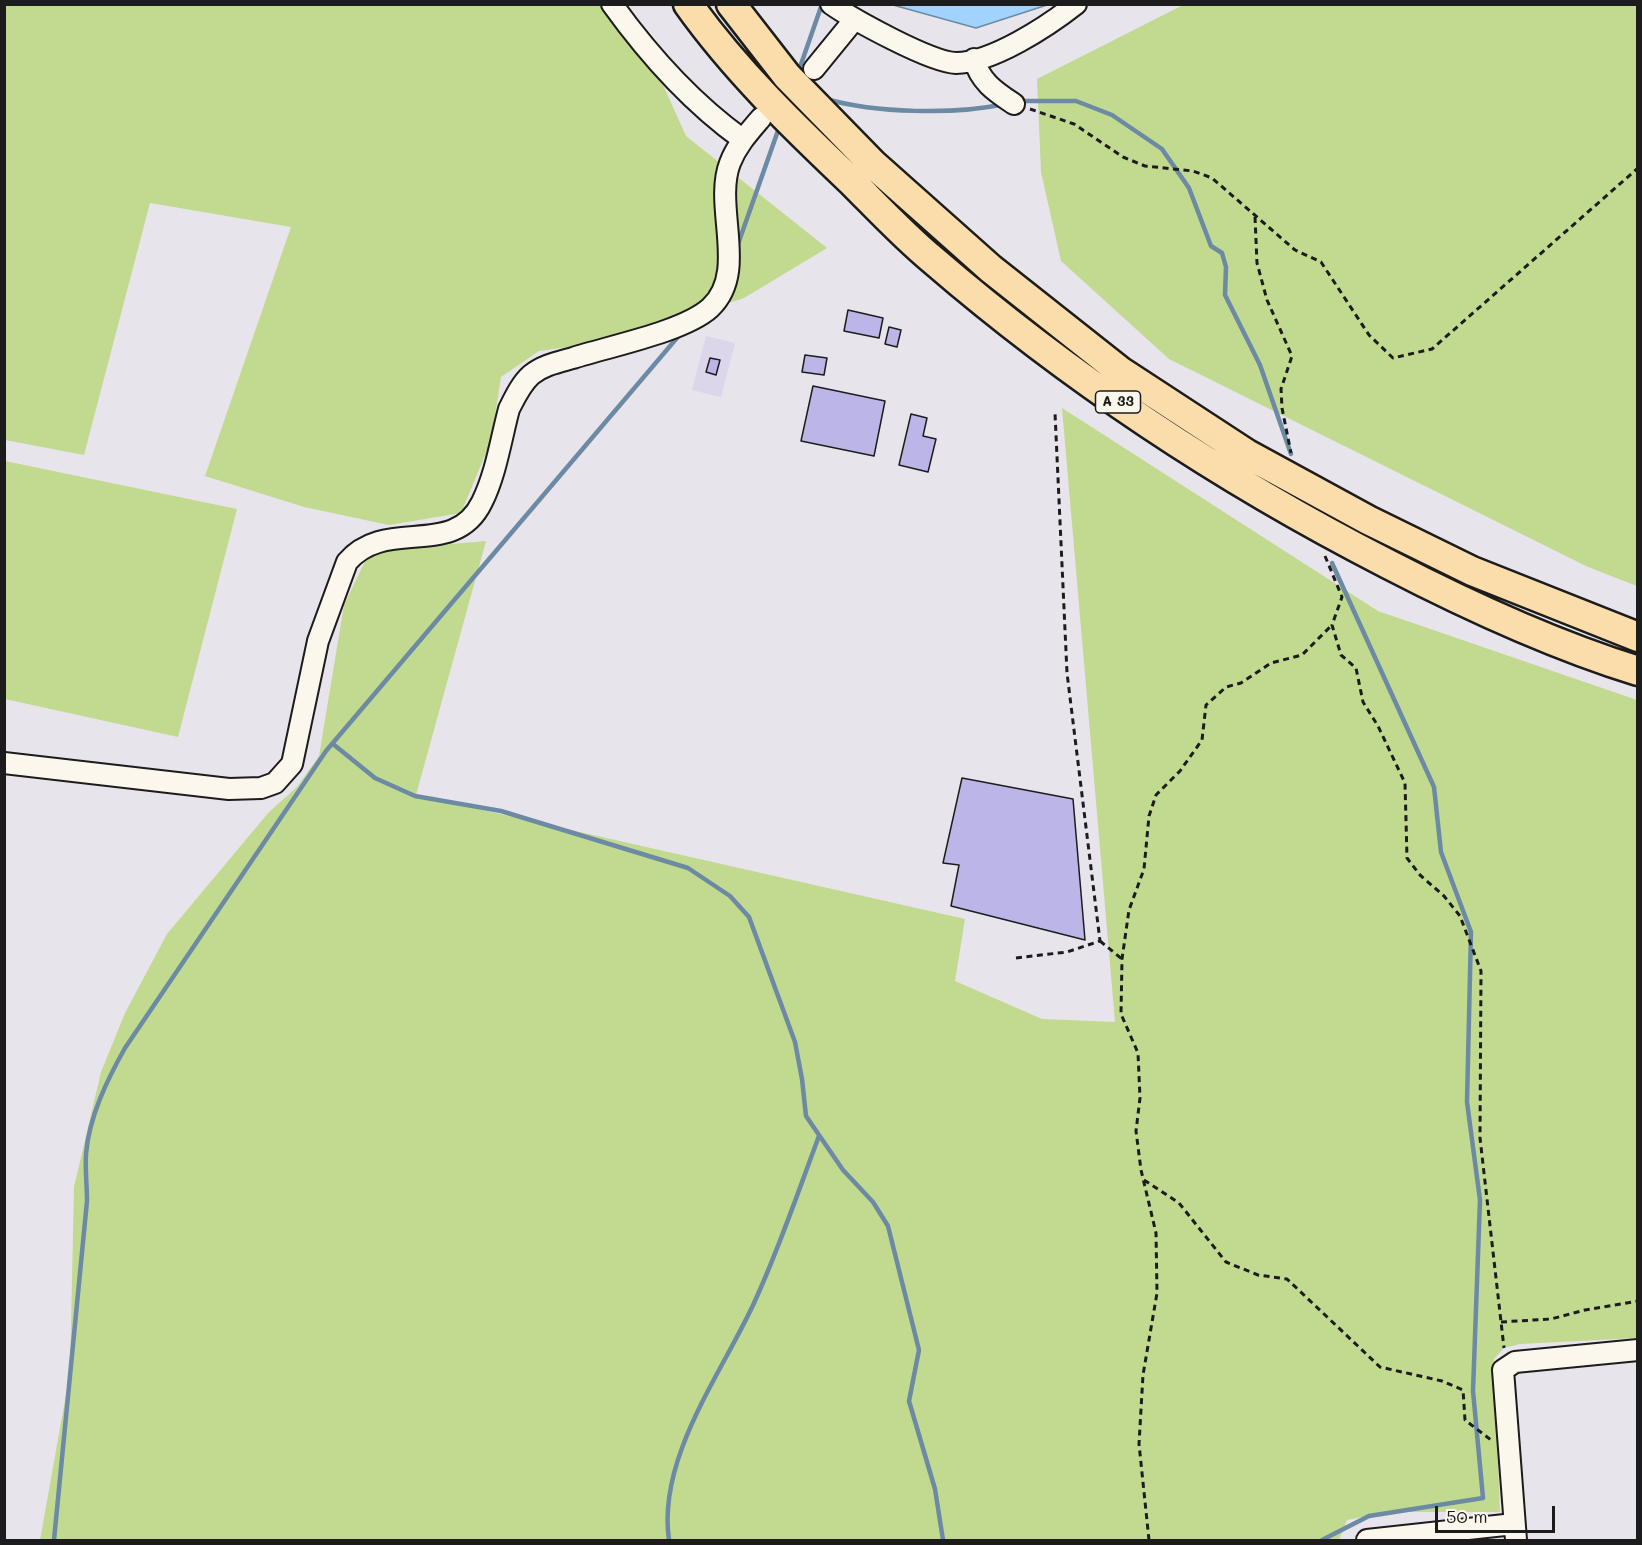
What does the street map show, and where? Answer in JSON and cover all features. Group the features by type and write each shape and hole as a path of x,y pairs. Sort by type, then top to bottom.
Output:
{"highway":[{"name":"A 33","path":"688,4 715,41 812,144 931,259 1036,344 1139,417 1309,524 1435,589 1467,605 1595,658 1638,671"},
{"name":"A 33","path":"730,4 786,76 873,164 991,269 1120,371 1247,454 1368,520 1472,571 1638,637"}],"street":[{"path":"612,4 633,34 714,119 742,139"},
{"path":"831,4 854,20 937,58 957,63 974,60 1017,44 1076,4"},
{"path":"814,69 854,20"},
{"path":"974,60 977,72 985,82 1014,104"},
{"path":"4,764 229,789 261,788 275,783 291,764 318,641 340,576 356,552 369,543 383,539 435,535 451,532 464,524 482,503 509,409 515,396 531,375 551,364 689,321 711,307 719,297 728,265 726,181 730,164 742,139 761,118"},
{"path":"1366,1540 1515,1532 1503,1370 1515,1362 1638,1350"}],"path":[{"path":"1638,40 1638,52"},
{"path":"1014,104 1068,120 1096,141 1134,162 1203,174 1295,250 1321,262 1369,335 1393,358 1432,349 1638,168"},
{"path":"1254,215 1256,255 1267,300 1292,356 1281,389 1281,408 1291,454"},
{"path":"1055,413 1066,673 1100,941 1122,959"},
{"path":"1149,1540 1139,1444 1143,1375 1157,1293 1156,1233 1143,1180 1136,1131 1140,1098 1138,1053 1120,1014 1122,959 1130,910 1144,869 1149,816 1156,795 1180,771 1202,740 1206,705 1226,687 1241,683 1271,663 1302,655 1332,625 1342,597 1325,556"},
{"path":"1332,625 1341,655 1356,668 1363,702 1378,726 1405,783 1407,858 1420,875 1444,896 1460,916 1480,971 1480,1137 1504,1348"},
{"path":"1016,958 1067,951 1100,941"},
{"path":"1143,1180 1179,1203 1226,1262 1258,1275 1287,1279 1380,1366 1442,1381 1462,1389 1465,1420 1488,1439 1507,1443"},
{"path":"1501,1322 1551,1319 1585,1310 1638,1301"}],"shaded area":[{"path":"706,336 735,343 721,397 692,390"}],"green space":[{"path":"4,5 627,5 686,136 827,248 744,298 618,340 539,351 501,377 491,441 461,513 389,525 304,507 205,476 291,227 150,203 84,455 5,440"},
{"path":"1183,5 1637,5 1637,586 1588,567 1169,359 1061,261 1041,172 1037,79"},
{"path":"1062,408 1378,611 1637,700 1637,1338 1520,1344 1504,1348 1494,1359 1500,1512 1389,1512 1347,1520 1339,1540 40,1540 70,1372 74,1187 101,1072 125,1013 167,934 269,812 297,787 319,756 344,605 367,557 393,549 486,541 416,795 965,919 955,981 1042,1019 1115,1022"},
{"path":"5,461 237,509 178,737 5,699"}],"water":[{"path":"893,5 1047,5 976,28"}],"building":[{"path":"848,310 883,318 879,338 844,331"},
{"path":"889,327 901,330 897,347 885,344"},
{"path":"805,355 827,358 824,375 802,372"},
{"path":"710,358 720,360 716,375 706,372"},
{"path":"813,386 885,401 874,456 801,441"},
{"path":"911,414 927,418 923,436 936,439 928,472 899,465"},
{"path":"962,778 1073,799 1085,940 951,906 959,865 943,863"}],"waterway":[{"path":"799,70 822,4"},
{"path":"826,99 867,107 915,111 962,110 1005,104"},
{"path":"1019,101 1076,101 1112,115 1162,149 1189,188 1211,246 1222,253 1226,267 1225,295 1260,365 1291,454"},
{"path":"737,247 780,125"},
{"path":"54,1540 87,1201 88,1140 100,1099 118,1060 326,751 682,332"},
{"path":"1322,1540 1369,1516 1483,1498 1473,1391 1480,1200 1467,1102 1471,932 1441,852 1434,787 1332,563"},
{"path":"333,744 375,778 415,796 501,811 688,868 730,896 749,917 795,1042 806,1116 843,1170 873,1202 888,1226 919,1350 909,1401 935,1489 943,1540"},
{"path":"669,1540 668,1509 673,1478 682,1447 763,1283 819,1136"}]}
